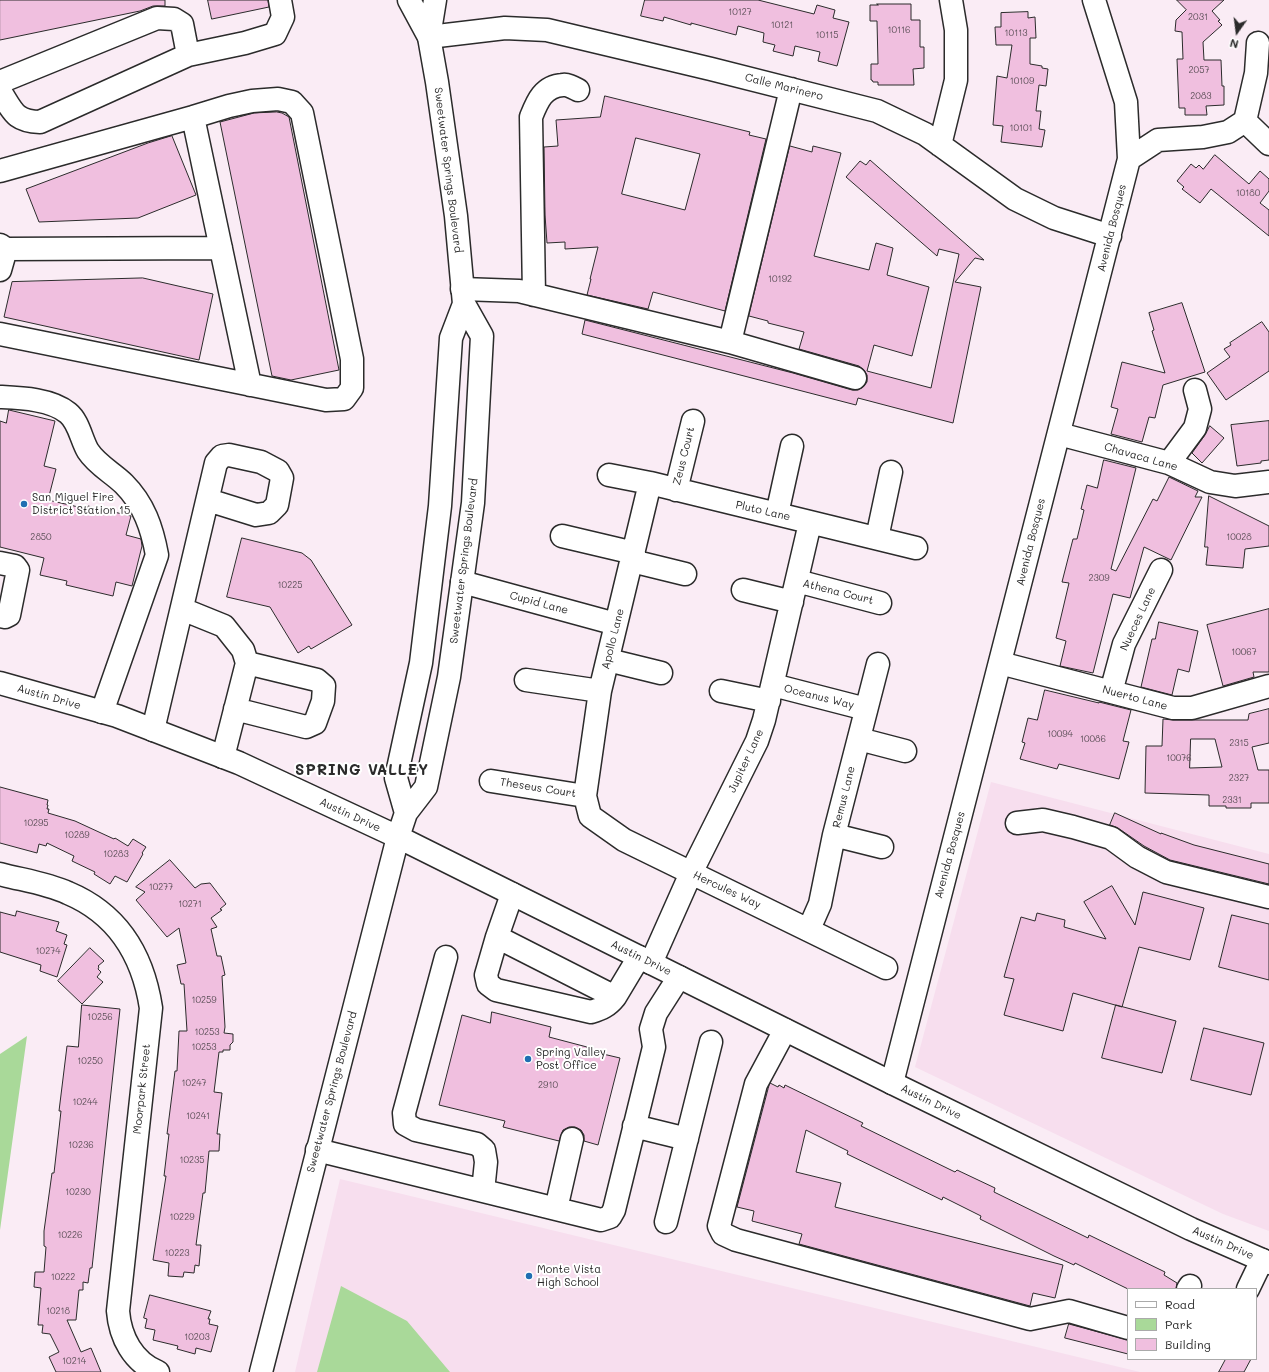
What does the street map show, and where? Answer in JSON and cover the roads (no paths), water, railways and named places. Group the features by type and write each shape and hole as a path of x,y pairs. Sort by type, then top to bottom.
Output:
{"street":[{"path":"0,91 6,116 16,116 28,122 40,122 188,55 245,43 275,34 283,17 280,0"},
{"name":"Sweetwater Springs Boulevard","path":"409,0 429,37"},
{"name":"Sweetwater Springs Boulevard","path":"261,1372 398,837 406,813 426,787 450,677 473,503 482,336 463,296 456,216 429,37 435,0"},
{"path":"940,145 956,80 956,30 951,0"},
{"name":"Avenida Bosques","path":"892,1083 1129,159 1126,102 1094,0"},
{"path":"0,82 157,18 174,19 182,24 188,55"},
{"name":"Calle Marinero","path":"429,37 505,28 547,30 877,111 925,134 1015,200 1054,218 1110,236"},
{"path":"1129,159 1158,140 1203,137 1228,132 1245,121 1256,73 1258,43"},
{"path":"534,295 531,117 539,99 547,89 563,84 578,90"},
{"path":"730,342 791,89"},
{"path":"0,171 229,106 252,101 278,99 292,102 302,112 352,359 352,388 344,399 326,400 0,334"},
{"path":"194,117 250,385"},
{"path":"1245,121 1269,144"},
{"path":"0,270 3,247 221,248"},
{"path":"463,296 520,291 730,342 856,378"},
{"name":"Sweetwater Springs Boulevard","path":"406,813 396,778 421,663 440,506 451,338 463,296"},
{"path":"1170,463 1195,428 1200,409 1195,390"},
{"path":"0,397 27,398 54,406 68,413 76,423 88,451 98,462 124,484 140,503 153,532 157,555 102,712"},
{"name":"Zeus Court","path":"676,490 693,421"},
{"name":"Chavaca Lane","path":"1059,434 1170,463 1210,482 1235,486 1269,482"},
{"path":"777,514 792,446"},
{"path":"877,538 891,472"},
{"name":"Pluto Lane","path":"610,475 650,483 916,548"},
{"name":"Apollo Lane","path":"585,796 600,691 650,483"},
{"path":"153,730 208,500"},
{"path":"440,506 451,535 447,566 450,578 462,582"},
{"name":"Jupiter Lane","path":"615,997 645,960 691,873 757,741 770,693 810,523"},
{"path":"562,536 685,574"},
{"path":"0,563 14,566 18,570 9,615 5,617 0,616"},
{"name":"Nueces Lane","path":"1111,692 1124,644 1161,570"},
{"name":"Cupid Lane","path":"462,582 616,624"},
{"name":"Athena Court","path":"743,590 794,592 880,603"},
{"path":"182,609 224,626 243,650 247,663 223,757"},
{"path":"608,660 661,673"},
{"path":"236,709 306,727 314,723 323,701 324,686 317,680 247,663"},
{"name":"Nuerto Lane","path":"1000,663 1173,708 1192,708 1269,686"},
{"name":"Remus Lane","path":"809,929 820,904 834,835 878,664"},
{"path":"526,680 600,691"},
{"name":"Austin Drive","path":"0,683 102,712 239,763 398,837 1191,1230 1265,1262"},
{"name":"Oceanus Way","path":"721,691 770,693 866,709"},
{"path":"859,739 905,751"},
{"name":"Theseus Court","path":"491,781 585,796"},
{"name":"Hercules Way","path":"585,796 590,816 624,840 809,929 886,968"},
{"path":"1017,823 1043,820 1074,827 1111,838 1137,857 1166,872 1269,897"},
{"path":"834,835 882,847"},
{"name":"Moorpark Street","path":"0,874 52,887 84,901 111,922 125,939 139,962 145,977 151,1008 118,1311 119,1323 134,1355 143,1363 158,1372"},
{"path":"497,937 615,997 603,1008 591,1012 496,990 488,984 486,974 497,937 512,894"},
{"path":"446,957 404,1113 405,1124 416,1130 477,1144 484,1150 486,1162 483,1191"},
{"path":"318,1150 601,1220 610,1218 614,1210 654,1047 651,1029 656,1013 679,977"},
{"path":"785,1030 756,1084 720,1226 723,1234 736,1240 1030,1319 1069,1311 1127,1328"},
{"path":"666,1222 711,1042"},
{"path":"634,1126 686,1139"},
{"path":"556,1209 572,1139"},
{"path":"1249,1288 1265,1262"}],"place":[{"name":"San Miguel Fire District Station 15","path":"24,504"},
{"name":"Spring Valley Post Office","path":"528,1059"},
{"name":"Monte Vista High School","path":"529,1276"}],"district":[{"name":"SPRING VALLEY","path":"362,770"}]}
